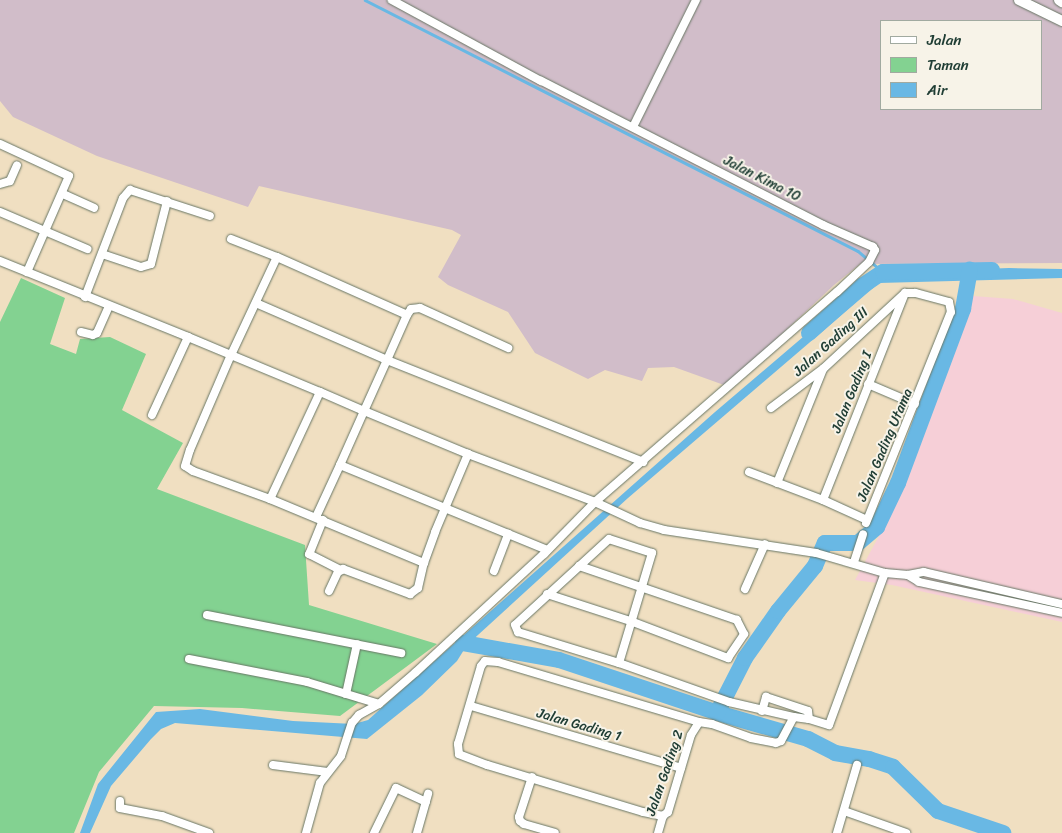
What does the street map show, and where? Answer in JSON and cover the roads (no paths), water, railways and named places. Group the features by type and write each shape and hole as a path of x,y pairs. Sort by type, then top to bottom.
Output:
{"main road":[{"path":"1019,0 1062,20"},
{"path":"1058,0 1062,2"}],"street":[{"name":"Jalan Kima 10","path":"392,0 541,81 823,224 873,246 874,255 869,262 643,462"},
{"path":"632,126 696,0"},
{"path":"0,144 67,174 69,180 27,272"},
{"path":"0,184 10,181 18,165"},
{"path":"85,296 126,193 134,190 210,216"},
{"path":"62,194 94,208"},
{"path":"102,254 141,267 151,264 166,201"},
{"path":"0,212 87,249"},
{"path":"231,239 277,257 407,315"},
{"path":"277,257 231,355 190,450 186,466 193,471 270,499 352,535 424,563"},
{"path":"0,261 468,454 595,502 640,523 664,530 816,553 854,562 885,573 908,575 924,572 1062,604"},
{"name":"Jalan Gading III","path":"772,408 824,368 905,293"},
{"name":"Jalan Gading I","path":"823,500 905,293"},
{"name":"Jalan Gading Utama","path":"749,472 823,500 866,522 952,308 949,302 941,299 905,293"},
{"path":"256,304 388,360 643,462 595,502 451,640 379,704 359,715 352,723 341,756 320,783 306,833"},
{"path":"81,332 92,335 97,334 109,306"},
{"path":"468,454 444,509 424,563 418,588 410,594 341,570 309,554 319,519 340,465 411,309 420,308 508,348"},
{"path":"152,416 188,337"},
{"path":"777,483 824,368"},
{"path":"868,384 915,404"},
{"path":"270,499 320,392"},
{"path":"340,465 546,550"},
{"path":"494,571 508,534"},
{"path":"854,562 862,534"},
{"path":"619,663 633,622 652,553 609,539 546,594 515,625 518,632 619,663 715,698 792,721 809,719 828,725 885,573"},
{"path":"745,589 765,544"},
{"path":"546,594 633,622 728,658 744,634 737,620 579,566"},
{"path":"329,591 341,570"},
{"path":"908,575 919,582 1062,613"},
{"path":"207,615 401,654"},
{"path":"346,694 357,644"},
{"path":"189,659 307,682 379,704"},
{"path":"663,816 642,812 459,754 458,744 471,706 481,666 484,662 490,661 699,722 712,724 768,742 781,741 792,721"},
{"path":"762,711 766,697 808,711 809,719"},
{"name":"Jalan Gading 1","path":"471,706 681,768"},
{"name":"Jalan Gading 2","path":"658,833 663,816 668,812 691,735 699,722"},
{"path":"273,765 328,772"},
{"path":"837,833 856,765"},
{"path":"532,777 519,817 520,821 524,824 555,833"},
{"path":"374,833 396,788 427,798 417,833"},
{"path":"120,801 120,808 162,816 209,833"},
{"path":"844,811 906,833"}],"water":[{"path":"1009,268 1062,269 1062,278 879,283 628,498 467,645 457,661 422,695 367,739 175,723 161,729 151,739 111,786 90,833 80,833 98,784 156,712 200,709 293,721 354,724 368,720 715,412 878,273"}],"waterway":[{"path":"365,0 858,251 883,272"},
{"path":"717,713 745,658 778,611 815,566 825,543 858,543 877,527 898,483 963,309 970,270"},
{"path":"809,333 862,286 883,272 992,270"},
{"path":"463,643 559,660 721,714 808,739 835,753 869,759 893,767 938,811 1003,833"}]}
